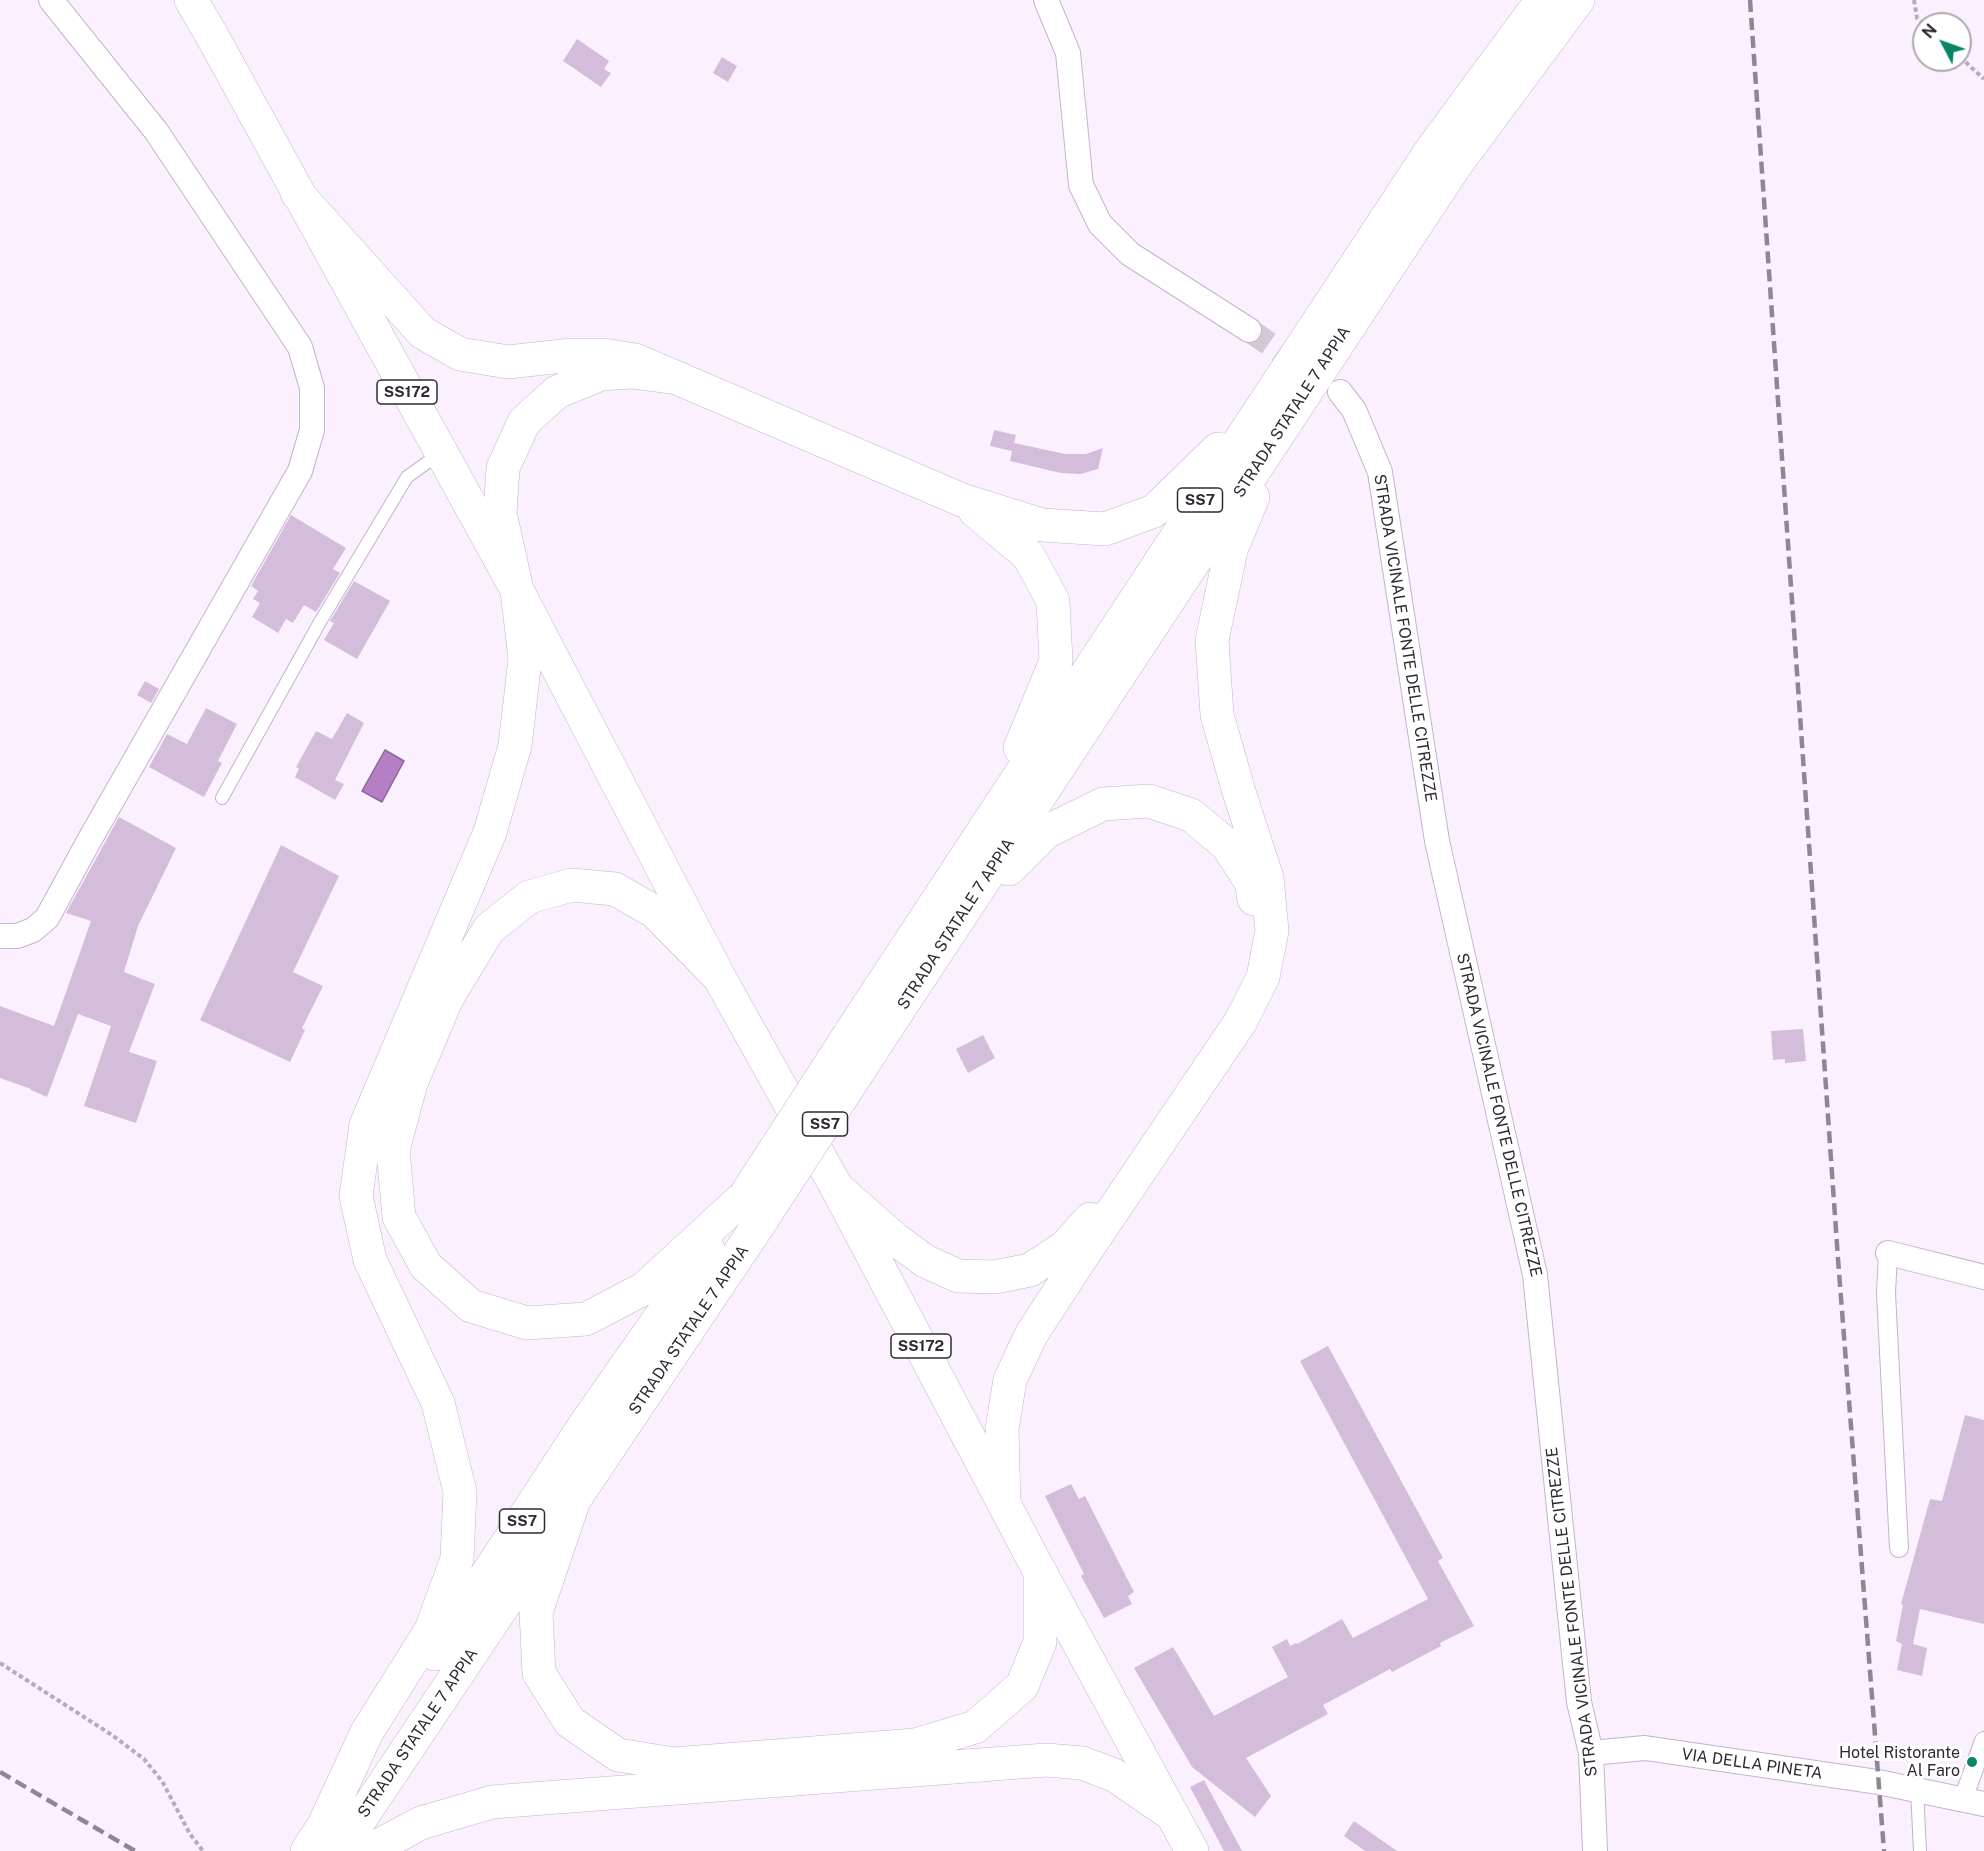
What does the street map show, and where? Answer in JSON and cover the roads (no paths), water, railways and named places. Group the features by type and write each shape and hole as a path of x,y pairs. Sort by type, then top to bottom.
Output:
{"main road":[{"name":"SS172","path":"191,0 517,590 719,976 837,1188 1040,1572 1192,1851"},
{"name":"SS172","path":"196,0 211,34"},
{"name":"STRADA STATALE 7 APPIA","path":"878,1018 957,922 1274,414 1432,149 1542,0"},
{"name":"STRADA STATALE 7 APPIA","path":"323,1843 573,1503 754,1207 878,1018 989,823 1274,414 1578,0"},
{"path":"297,193 423,333 460,354 508,362 572,355 604,355 635,360 962,500 1042,525 1105,529 1155,511 1274,414"},
{"path":"323,1843 367,1732 431,1630 456,1559 460,1492 438,1403 370,1260 356,1196 366,1125 490,832 515,746 525,659 517,590 500,513 503,468 524,422 557,392 601,374 632,372 678,378"},
{"path":"1004,1503 1002,1429 1010,1380 1031,1335 1240,1021 1263,977 1272,931 1267,878 1239,792 1218,715 1212,640 1231,550 1274,414"},
{"path":"962,500 1028,555 1053,601 1056,661 989,823"},
{"path":"837,1188 895,1239 925,1261 958,1276 995,1277 1030,1270 1065,1247 1095,1213 1167,1108 1228,1015 1251,973 1259,931 1251,882 1227,845 1191,815 1149,801 1103,804 1046,832 957,922"},
{"path":"719,976 655,912 615,889 572,885 529,897 489,929 447,998 411,1083 393,1150 399,1217 426,1266 471,1306 527,1323 586,1319 645,1288 754,1207"},
{"name":"STRADA STATALE 7 APPIA","path":"323,1843 584,1426 754,1207"},
{"path":"573,1503 536,1612 539,1673 570,1722 618,1755 674,1764 915,1745 975,1727 1022,1686 1040,1642 1040,1572"},
{"path":"368,1851 421,1823 492,1802 1046,1760 1082,1762 1114,1775 1171,1814"}],"street":[{"path":"0,936 17,936 33,930 47,918 95,829 300,471 312,430 312,388 300,347 156,131 51,0"},
{"path":"1046,0 1068,53 1081,185 1100,224 1130,254 1249,330"},
{"name":"STRADA VICINALE FONTE DELLE CITREZZE","path":"1340,392 1354,410 1380,472 1437,841 1535,1275 1579,1702 1591,1753 1594,1851"},
{"path":"1899,1548 1886,1293 1888,1253 1984,1277"},
{"path":"1973,1802 1984,1741"},
{"name":"VIA DELLA PINETA","path":"1591,1753 1645,1748 1878,1782 1973,1802"}],"lane":[{"path":"222,798 320,622 407,477 441,453"},
{"path":"1917,1790 1920,1851"}],"tunnel":[{"path":"1249,330 1306,369"}],"railway":[{"path":"1750,0 1838,1259 1884,1851"},
{"path":"0,1772 135,1851"}],"place":[{"name":"Hotel Ristorante Al Faro","path":"1972,1762"}]}
